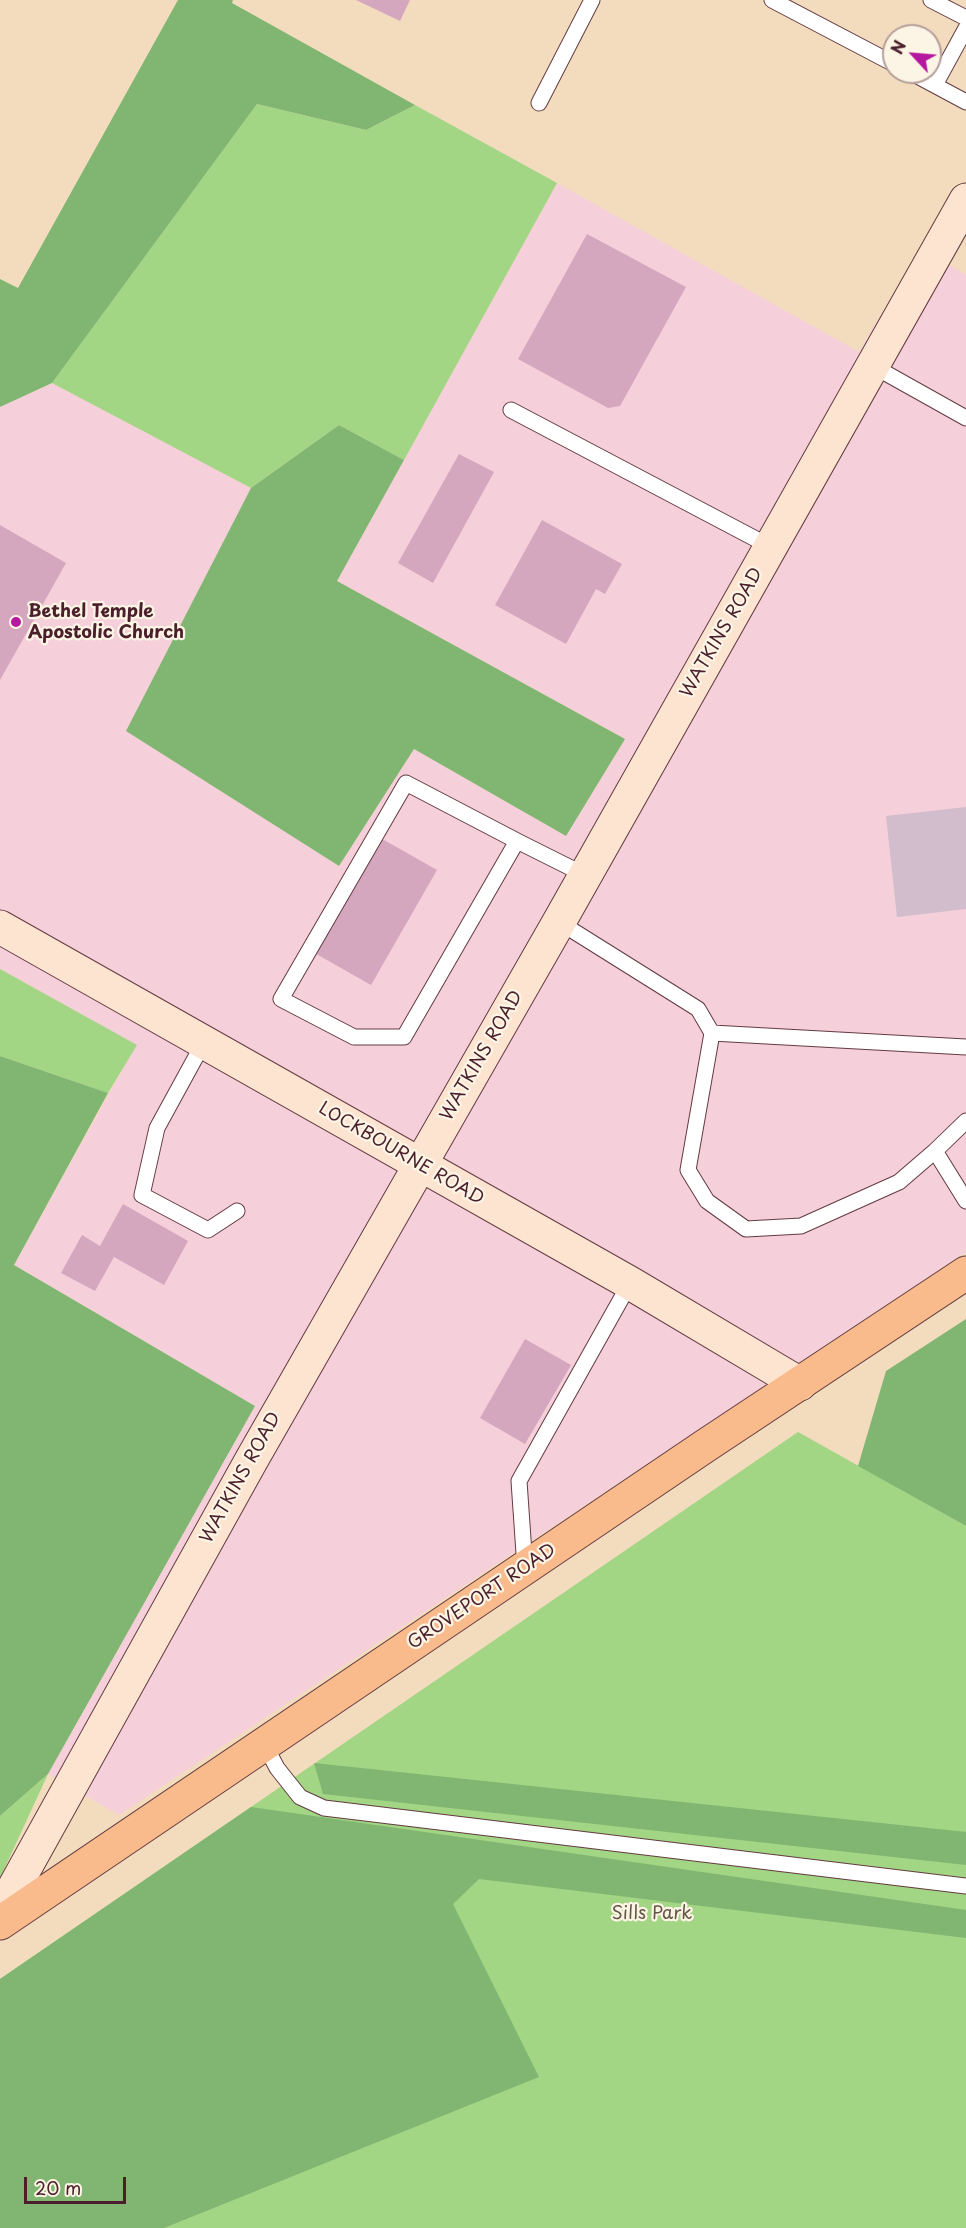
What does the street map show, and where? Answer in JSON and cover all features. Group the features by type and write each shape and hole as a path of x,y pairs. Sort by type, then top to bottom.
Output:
{"main road":[{"name":"GROVEPORT ROAD","path":"0,1923 966,1273"}],"street":[{"name":"WATKINS ROAD","path":"0,1913 83,1759 966,200"},
{"name":"LOCKBOURNE ROAD","path":"0,927 630,1283 800,1384"}],"lane":[{"path":"539,103 592,0"},
{"path":"772,0 882,58"},
{"path":"931,0 966,18"},
{"path":"966,28 935,85 966,102"},
{"path":"873,366 966,418"},
{"path":"511,410 771,547"},
{"path":"518,841 404,1037 354,1037 281,999 406,783 585,875"},
{"path":"559,922 698,1009 712,1033 688,1170 707,1201 746,1229 801,1226 899,1182 966,1121"},
{"path":"712,1033 966,1047"},
{"path":"204,1041 157,1128 142,1195 208,1230 237,1211"},
{"path":"935,1151 966,1202"},
{"path":"525,1568 519,1481 630,1283"},
{"path":"265,1745 277,1768 300,1797 324,1808 966,1886"}],"shaded area":[{"path":"557,183 859,352 920,248 966,275 966,1252 119,1815 48,1774 255,1406 14,1265 136,1045 0,969 0,407 52,383 251,488 127,731 339,866 414,749 566,836 625,739 337,581"},
{"path":"966,807 966,909 897,917 886,816"}],"green space":[{"path":"178,0 233,0 232,3 415,105 366,130 257,104 52,383 0,407 0,279 18,288"},
{"path":"257,104 366,130 415,105 557,183 404,460 339,425 251,488 52,383"},
{"path":"339,425 404,460 337,581 625,739 566,836 414,749 339,866 126,731 251,488"},
{"path":"0,969 137,1045 108,1093 0,1056"},
{"path":"0,1056 108,1093 14,1265 255,1406 48,1774 0,1816"},
{"path":"966,1319 966,1526 858,1466 886,1371"},
{"name":"Sills Park","path":"798,1432 966,1526 966,2228 164,2228 0,2130 0,1979"},
{"path":"314,1763 966,1832 966,1865 323,1794"},
{"path":"48,1774 1,1876 0,1877 0,1816"},
{"path":"251,1807 966,1910 966,1938 479,1879 453,1904 539,2077 164,2228 0,2228 0,1979"}],"building":[{"path":"356,0 410,0 400,21"},
{"path":"587,234 686,287 620,406 608,408 518,359"},
{"path":"459,454 494,472 433,583 398,563"},
{"path":"542,520 622,564 605,594 596,589 566,644 495,605"},
{"name":"Bethel Temple Apostolic Church","path":"0,525 66,563 0,680"},
{"path":"377,836 437,870 371,985 311,951"},
{"path":"123,1204 188,1241 164,1285 114,1257 95,1291 61,1273 82,1235 100,1246"},
{"path":"525,1339 571,1365 525,1444 480,1418"}],"place":[{"name":"Bethel Temple Apostolic Church","path":"16,622"}]}
